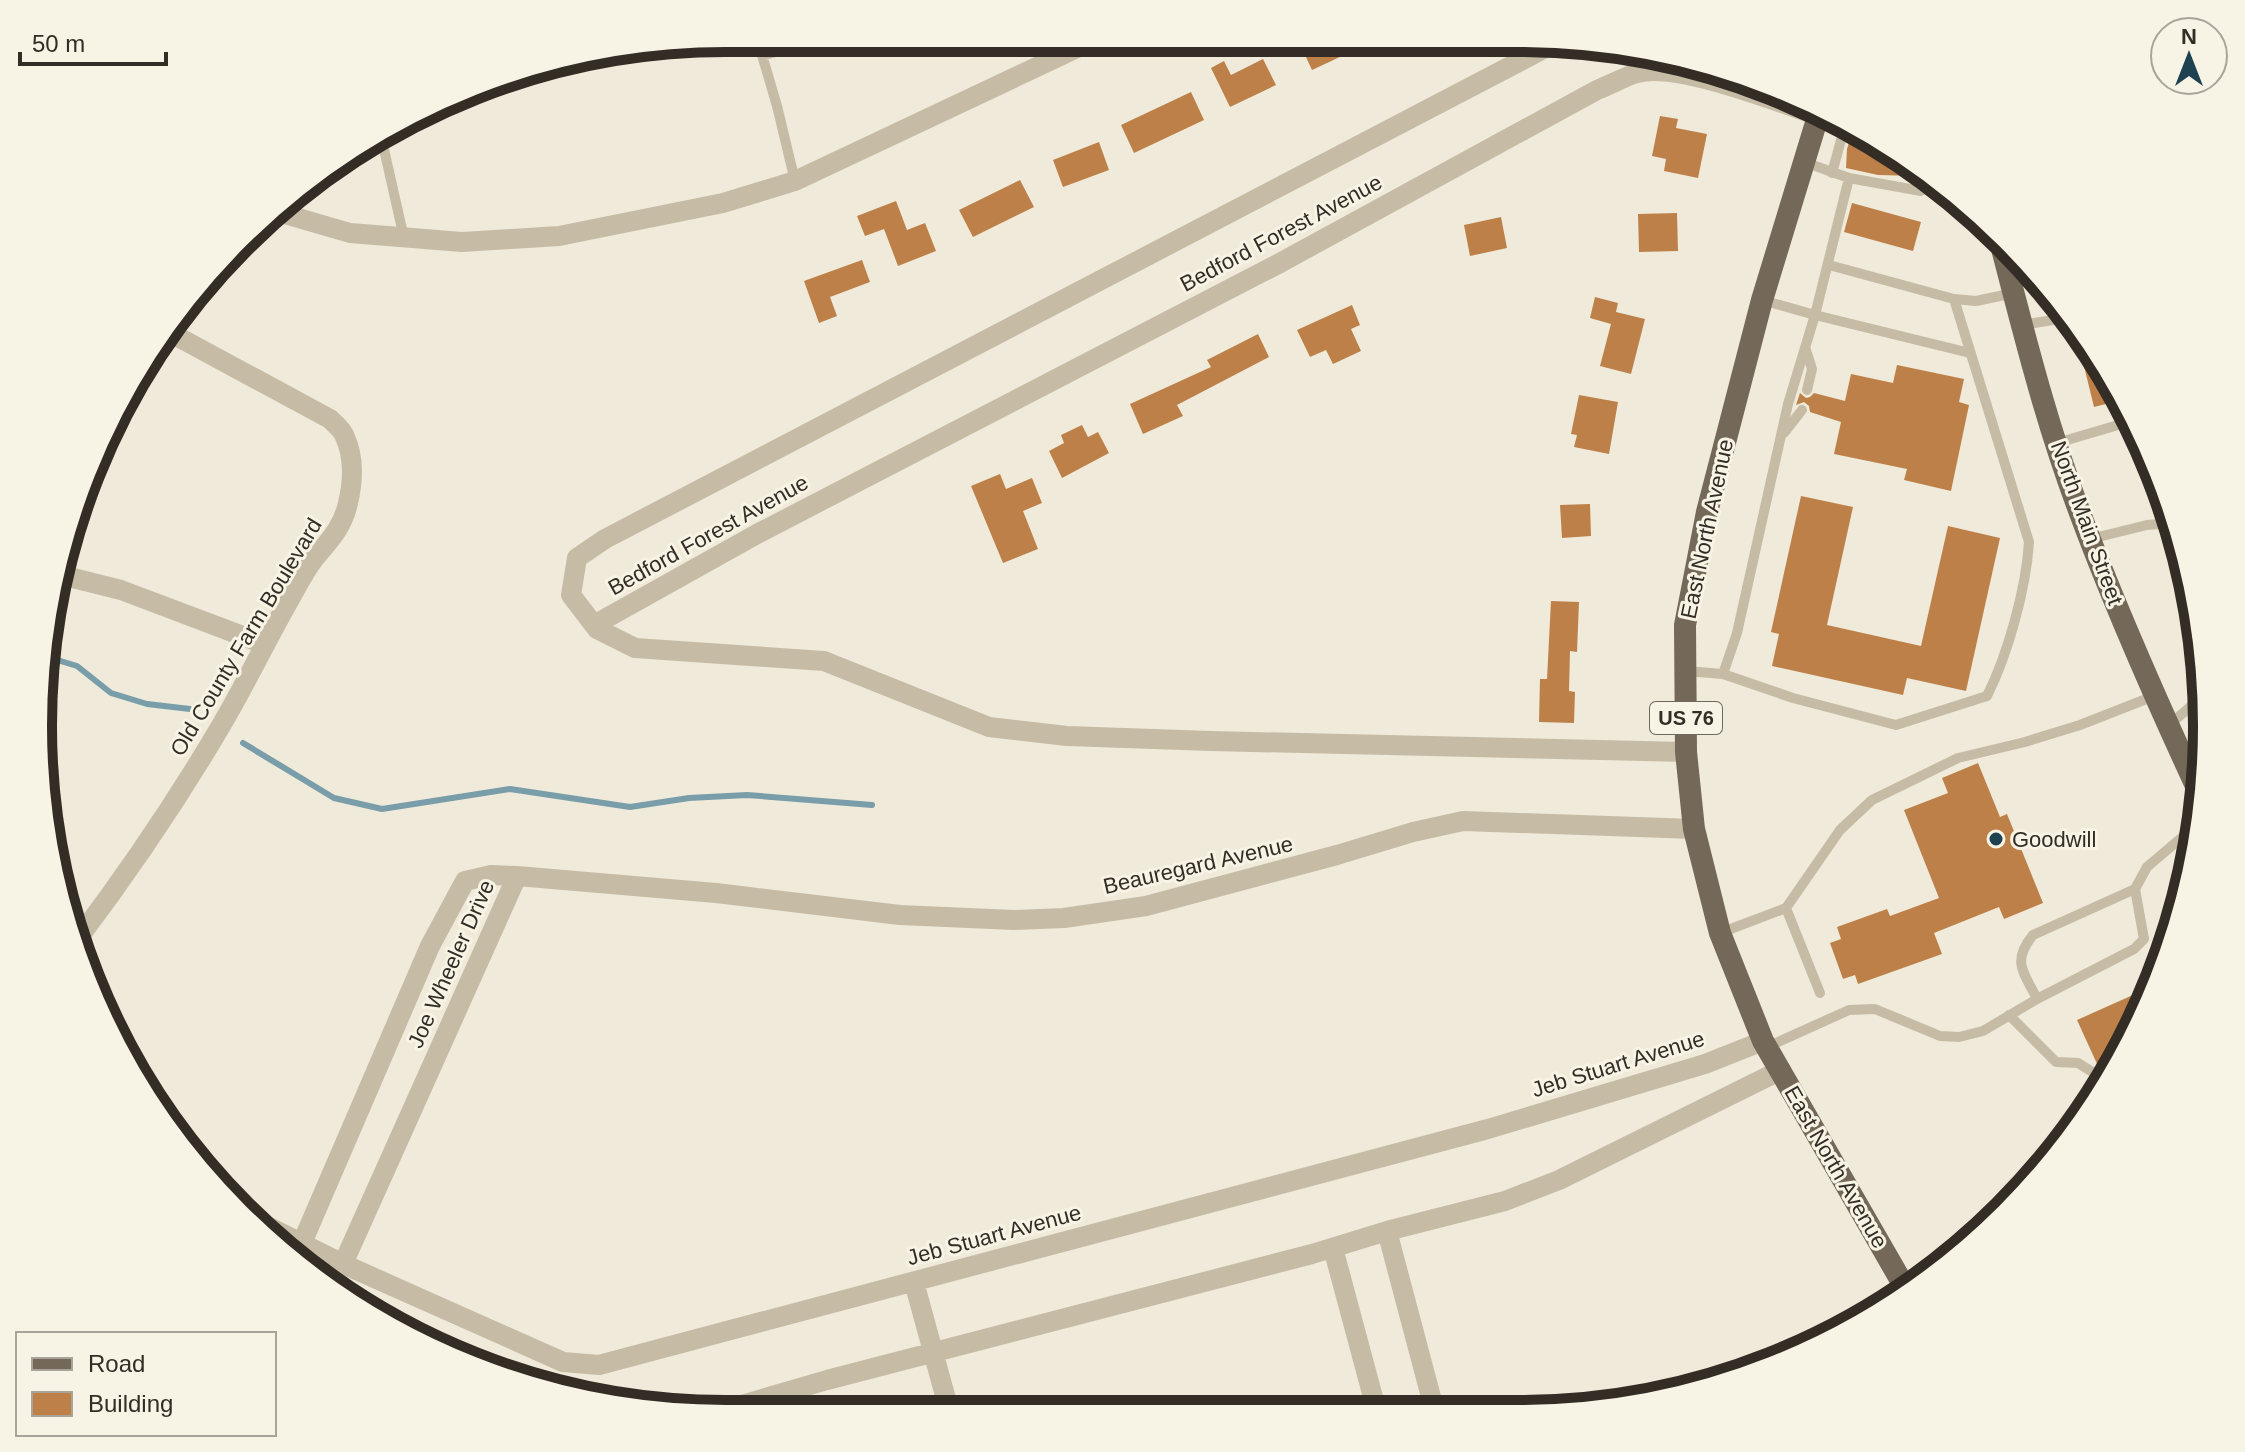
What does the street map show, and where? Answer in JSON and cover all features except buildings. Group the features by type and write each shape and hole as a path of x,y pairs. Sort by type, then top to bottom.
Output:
{"main road":[{"name":"East North Avenue","path":"1817,122 1762,300 1707,512 1685,625 1686,752 1694,829 1720,933 1765,1044 1901,1280"},
{"name":"North Main Street","path":"2005,259 2035,377 2090,539 2142,670 2191,776"}],"street":[{"path":"292,211 350,233 462,242 559,236 723,203 795,181 1069,52"},
{"name":"Bedford Forest Avenue","path":"1537,52 605,539 577,558 571,595 594,625 771,527 1278,264 1597,90 1639,72 1694,76 1748,93"},
{"name":"Old County Farm Boulevard","path":"84,930 177,798 223,722 313,561 340,526 352,483 345,435 330,419 177,336"},
{"path":"69,577 121,590 264,644"},
{"path":"594,625 635,648 824,661 989,727 1067,736 1686,752"},
{"name":"Beauregard Avenue","path":"517,876 716,893 900,915 1014,920 1064,918 1146,906 1463,821 1694,829"},
{"name":"Joe Wheeler Drive","path":"302,1243 430,946 465,881 491,875 517,876 343,1264"},
{"name":"Jeb Stuart Avenue","path":"283,1234 343,1264 563,1362 599,1365 1488,1129 1765,1044"},
{"path":"760,1400 1505,1201 1559,1180 1781,1070"},
{"path":"1387,1231 1432,1400"},
{"path":"1333,1248 1374,1400"},
{"path":"914,1282 946,1400"}],"lane":[{"path":"761,52 795,181"},
{"path":"762,56 776,52"},
{"path":"1832,173 1842,135"},
{"path":"383,146 404,238"},
{"path":"1804,162 1849,178 1921,191 1923,187"},
{"path":"1723,674 1737,633 1780,438 1829,265 1849,178"},
{"path":"1829,265 1954,299 1976,301 2014,293"},
{"path":"1686,671 1723,674 1793,698 1896,725 1987,696 2001,668 2028,566 2029,542 1954,299"},
{"path":"1762,300 1970,353"},
{"path":"2022,325 2056,319"},
{"path":"1805,348 1812,369 1807,390"},
{"path":"1780,438 1802,410"},
{"path":"2057,443 2121,424"},
{"path":"2090,539 2161,524"},
{"path":"1720,933 1786,908 1840,830 1872,800 1958,758 2080,725 2154,696"},
{"path":"2168,726 2193,706"},
{"path":"2037,999 2019,961 2023,947 2033,935 2135,889 2147,867 2183,836"},
{"path":"1765,1044 1849,1010 1875,1009 1940,1036 1959,1037 1983,1031 2134,949 2144,939 2135,889"},
{"path":"1786,908 1820,993"},
{"path":"2009,1015 2056,1062 2078,1063 2096,1074"}],"waterway":[{"path":"56,660 77,666 111,693 147,704 190,709"},
{"path":"243,743 334,798 382,809 510,789 630,807 689,798 747,795 872,805"}],"place":[{"name":"Goodwill","path":"1996,839"}]}
